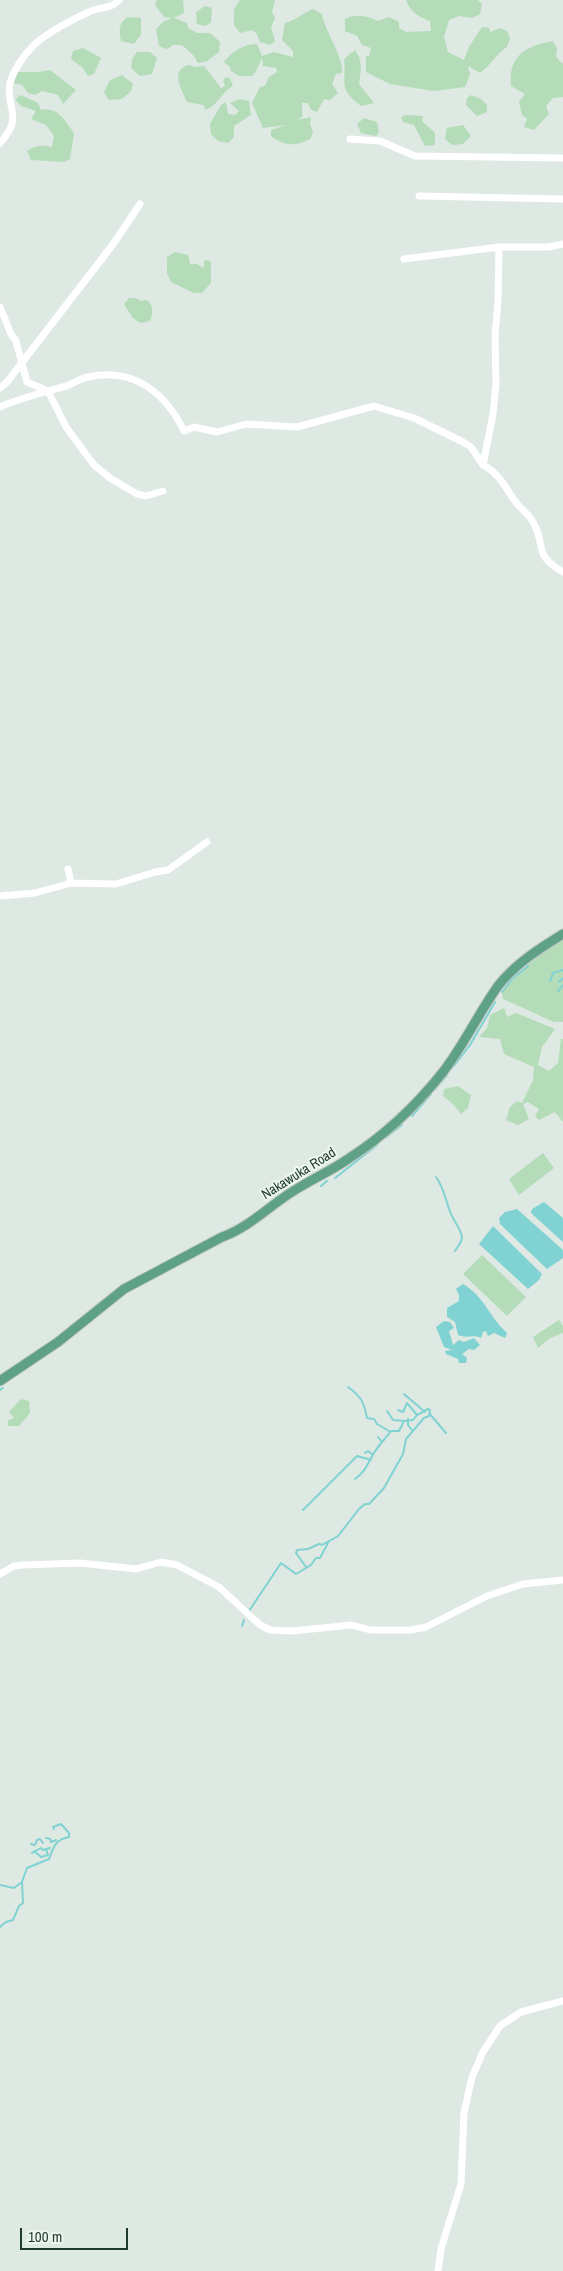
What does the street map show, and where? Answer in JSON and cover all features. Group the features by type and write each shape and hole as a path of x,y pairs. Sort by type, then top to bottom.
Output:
{"main road":[{"name":"Nakawuka Road","path":"0,1381 58,1342 124,1289 222,1237 239,1231 294,1190 348,1160 386,1131 417,1102 442,1073 464,1043 499,985 527,958 563,934"}],"street":[{"path":"0,144 11,128 14,114 10,83 15,72 33,46 81,15 97,9 111,7 119,0"},
{"path":"350,139 380,141 415,156 563,158"},
{"path":"419,196 563,199"},
{"path":"0,388 22,364 114,243 140,204"},
{"path":"404,259 499,247 549,247 563,244"},
{"path":"483,465 493,414 496,384 495,336 499,247"},
{"path":"0,307 11,334 16,341 27,382 48,391 66,427 94,465 125,489 137,494 146,496 163,491"},
{"path":"0,408 29,396 88,377 114,376 132,379 152,388 166,402 184,431 194,427 217,432 246,424 297,428 374,406 414,418 471,447 483,465 492,470 504,482 517,503 533,522 544,559 563,572"},
{"path":"0,896 35,893 71,883 116,884 168,870 207,842"},
{"path":"68,869 71,883"},
{"path":"0,1574 14,1566 23,1565 80,1563 136,1569 161,1562 192,1572 218,1587 260,1625 270,1630 292,1631 352,1625 370,1630 411,1630 426,1627 487,1596 523,1584 563,1580"},
{"path":"438,2271 441,2249 461,2184 464,2113 472,2077 483,2052 500,2026 521,2012 563,2001"}],"green space":[{"path":"157,0 183,0 184,13 174,18 187,23 188,28 197,33 210,33 220,42 219,52 207,61 198,63 194,56 182,45 173,45 167,49 159,46 156,29 163,22 172,18 164,17 155,5"},
{"path":"240,0 275,0 272,12 275,18 271,27 275,41 270,45 260,42 257,34 252,30 240,33 234,25 234,9"},
{"path":"406,0 478,0 482,4 480,14 472,18 459,16 449,20 444,37 448,52 464,60 469,47 482,27 489,28 490,32 500,28 507,31 510,38 507,47 480,73 468,66 470,74 465,87 434,91 390,84 366,72 366,56 369,56 371,48 362,45 357,36 345,31 345,19 353,16 362,16 378,21 389,17 399,22 399,28 406,32 431,31 430,21 415,13"},
{"path":"205,6 212,8 211,22 206,26 197,24 196,12"},
{"path":"313,9 322,14 340,58 342,73 336,74 332,84 338,93 330,100 324,99 317,112 311,110 308,103 302,103 302,117 296,120 311,117 310,124 313,132 310,139 290,144 281,142 271,136 271,130 286,125 263,128 252,103 260,87 265,86 269,77 277,72 276,68 263,66 262,58 252,76 239,76 231,71 230,67 224,62 239,49 252,44 257,44 262,56 274,52 293,57 293,51 282,40 285,23"},
{"path":"128,17 141,18 141,35 134,44 121,41 120,27 122,22"},
{"path":"553,41 557,49 556,57 563,64 563,97 553,98 546,106 549,114 534,130 524,127 527,119 522,115 519,102 525,94 511,86 511,75 516,59 527,49"},
{"path":"83,48 101,58 94,74 88,76 83,68 71,59 73,51"},
{"path":"355,50 360,62 359,84 374,103 361,106 349,95 345,85 344,59"},
{"path":"137,52 150,52 157,58 152,74 140,76 131,68 132,59"},
{"path":"189,65 196,67 204,66 221,88 225,86 223,80 226,77 230,78 233,86 214,105 205,110 204,105 187,102 178,76 183,68"},
{"path":"50,70 76,90 63,104 58,95 42,91 35,95 28,93 22,85 14,83 15,72"},
{"path":"122,75 133,84 131,91 122,99 109,100 104,92 110,80"},
{"path":"21,95 38,103 41,110 52,110 61,115 74,133 70,159 64,162 31,160 27,151 39,146 52,147 54,136 46,125 31,119 36,111 21,106 15,99"},
{"path":"471,95 481,99 487,105 487,112 477,116 466,105 467,98"},
{"path":"240,99 249,101 251,115 234,126 234,137 228,143 218,141 211,134 210,124 221,105 226,102 228,114 235,115 239,111 230,103"},
{"path":"406,115 423,116 422,121 435,133 435,145 425,146 414,125 403,122 401,117"},
{"path":"364,118 377,122 379,132 376,136 361,133 357,124"},
{"path":"463,125 471,136 463,144 452,145 445,139 447,128"},
{"path":"175,252 188,255 190,264 197,264 204,268 204,261 208,260 211,262 211,283 202,293 194,293 171,282 167,273 167,257"},
{"path":"129,298 136,298 140,301 147,300 151,304 152,315 150,321 140,323 132,317 124,304"},
{"path":"563,940 563,1022 554,1022 503,999 502,992 522,970 546,950"},
{"path":"504,1008 507,1017 516,1013 555,1029 542,1047 538,1065 549,1071 558,1063 561,1039 563,1039 563,1122 555,1112 539,1120 535,1116 539,1109 528,1102 523,1104 529,1119 518,1125 506,1120 510,1107 517,1101 522,1103 533,1080 534,1067 504,1054 500,1039 479,1037 487,1028 490,1015"},
{"path":"458,1086 471,1095 468,1108 461,1114 443,1096 444,1089"},
{"path":"543,1153 554,1168 519,1195 509,1179"},
{"path":"482,1255 526,1297 507,1316 463,1274"},
{"path":"559,1320 563,1326 563,1333 550,1338 538,1348 533,1337"},
{"path":"21,1399 29,1401 30,1413 19,1426 8,1426 8,1420 14,1418 9,1412"}],"water":[{"path":"544,1202 563,1218 563,1242 531,1213 532,1209"},
{"path":"517,1209 563,1250 563,1258 547,1269 500,1224 499,1218 505,1212"},
{"path":"493,1226 542,1274 539,1280 528,1289 479,1244"},
{"path":"463,1284 482,1301 507,1333 505,1338 494,1333 488,1336 486,1331 483,1332 481,1338 458,1335 455,1322 447,1317 447,1308 459,1301 456,1289"},
{"path":"444,1321 450,1322 454,1328 449,1331 453,1345 459,1340 464,1342 474,1338 480,1345 474,1350 469,1349 462,1354 467,1358 466,1363 459,1363 458,1359 446,1354 445,1351 452,1350 444,1347 436,1327"}],"waterway":[{"path":"502,992 513,978 528,966"},
{"path":"550,981 553,973 563,970"},
{"path":"559,982 563,978"},
{"path":"558,991 563,985"},
{"path":"453,1067 470,1045 495,1002"},
{"path":"434,1090 447,1075"},
{"path":"412,1116 431,1094"},
{"path":"385,1138 402,1125"},
{"path":"335,1178 377,1145"},
{"path":"436,1177 460,1229 462,1237 455,1251"},
{"path":"321,1186 327,1181"},
{"path":"348,1387 362,1401 367,1418 374,1419 377,1424 389,1431"},
{"path":"404,1394 425,1412"},
{"path":"398,1410 403,1412 407,1403 417,1415"},
{"path":"355,1479 364,1470 376,1450 391,1431 399,1431 404,1421 413,1420 417,1415 428,1409 430,1410"},
{"path":"306,1567 296,1553 297,1550 308,1549 319,1544 322,1545 338,1536 359,1509 365,1504 369,1504 384,1488 403,1454 406,1439 424,1418 429,1416 430,1410"},
{"path":"387,1411 393,1420 404,1421"},
{"path":"429,1413 446,1433"},
{"path":"408,1419 408,1425 412,1430"},
{"path":"378,1437 382,1442"},
{"path":"365,1453 368,1451 373,1455"},
{"path":"303,1510 357,1456 371,1460"},
{"path":"249,1611 281,1563 296,1574 311,1565 316,1558 320,1558 328,1543"},
{"path":"242,1626 244,1620"},
{"path":"0,1927 6,1922 13,1920 19,1906 23,1903 22,1882 27,1868 49,1859 57,1842 69,1837 69,1833 61,1824 53,1827 54,1829"},
{"path":"46,1838 50,1839 51,1842 56,1840"},
{"path":"31,1844 35,1845 37,1840 40,1839 43,1843"},
{"path":"32,1853 41,1848 43,1850 50,1848"},
{"path":"34,1851 41,1857 48,1855 46,1849"},
{"path":"0,1885 14,1888 22,1882"}]}
